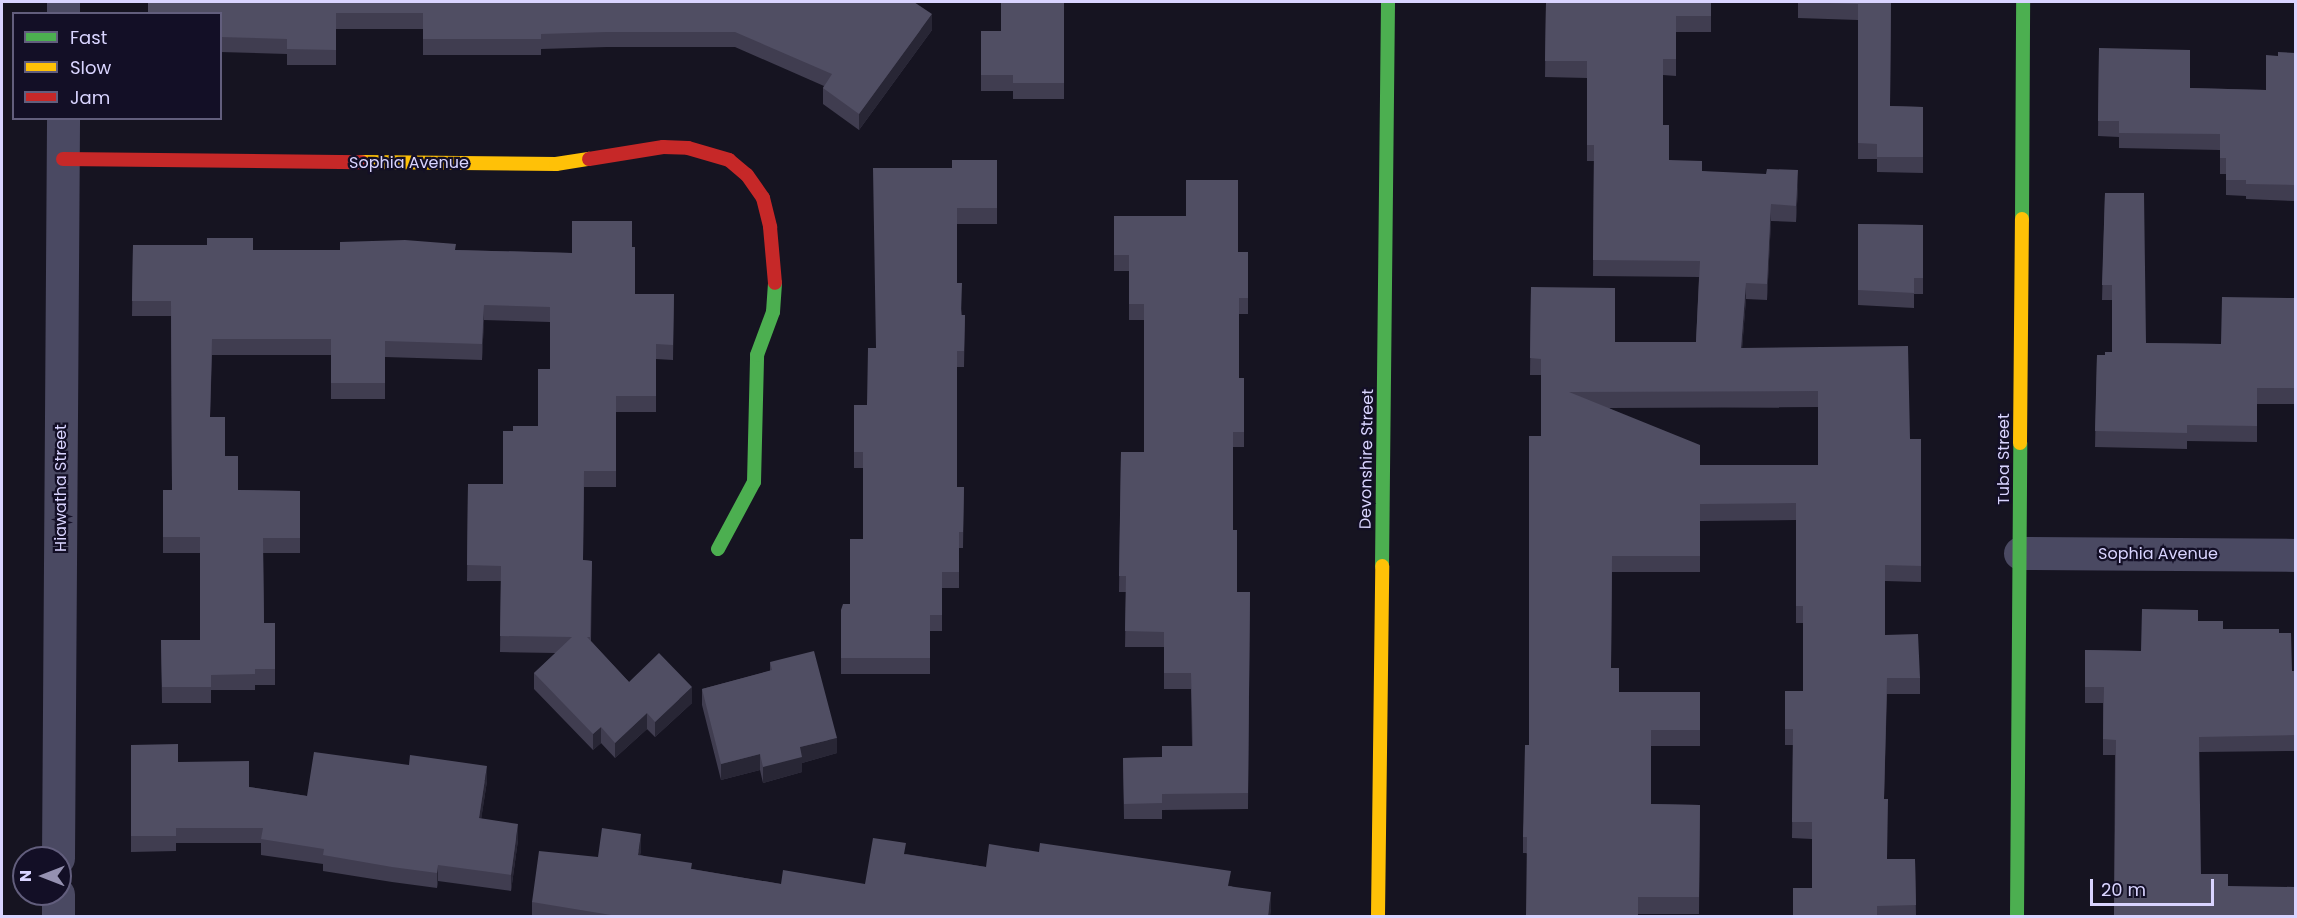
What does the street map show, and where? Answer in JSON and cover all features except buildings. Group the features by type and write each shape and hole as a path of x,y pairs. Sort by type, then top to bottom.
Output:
{"street":[{"name":"Devonshire Street","path":"1378,916 1388,2"},
{"name":"Tuba Street","path":"2017,916 2023,2"},
{"name":"Hiawatha Street","path":"58,846 63,120"},
{"name":"Sophia Avenue","path":"63,159 556,164 671,147 712,153 729,160 747,175 763,198 770,227 776,274 773,312 757,355 754,482 718,549"},
{"name":"Sophia Avenue","path":"2020,553 2295,555"}],"traffic: fast":[{"path":"1382,566 1388,2"},
{"path":"2022,219 2023,2"},
{"path":"718,549 754,482 757,355 773,312 775,283"},
{"path":"2017,916 2020,443"}],"traffic: slow":[{"path":"362,162 556,164 589,159"},
{"path":"2020,443 2022,219"},
{"path":"1378,916 1382,566"}],"traffic: jam":[{"path":"589,159 663,147 688,148 729,160 747,175 763,198 770,227 775,283"},
{"path":"63,159 362,162"}]}
